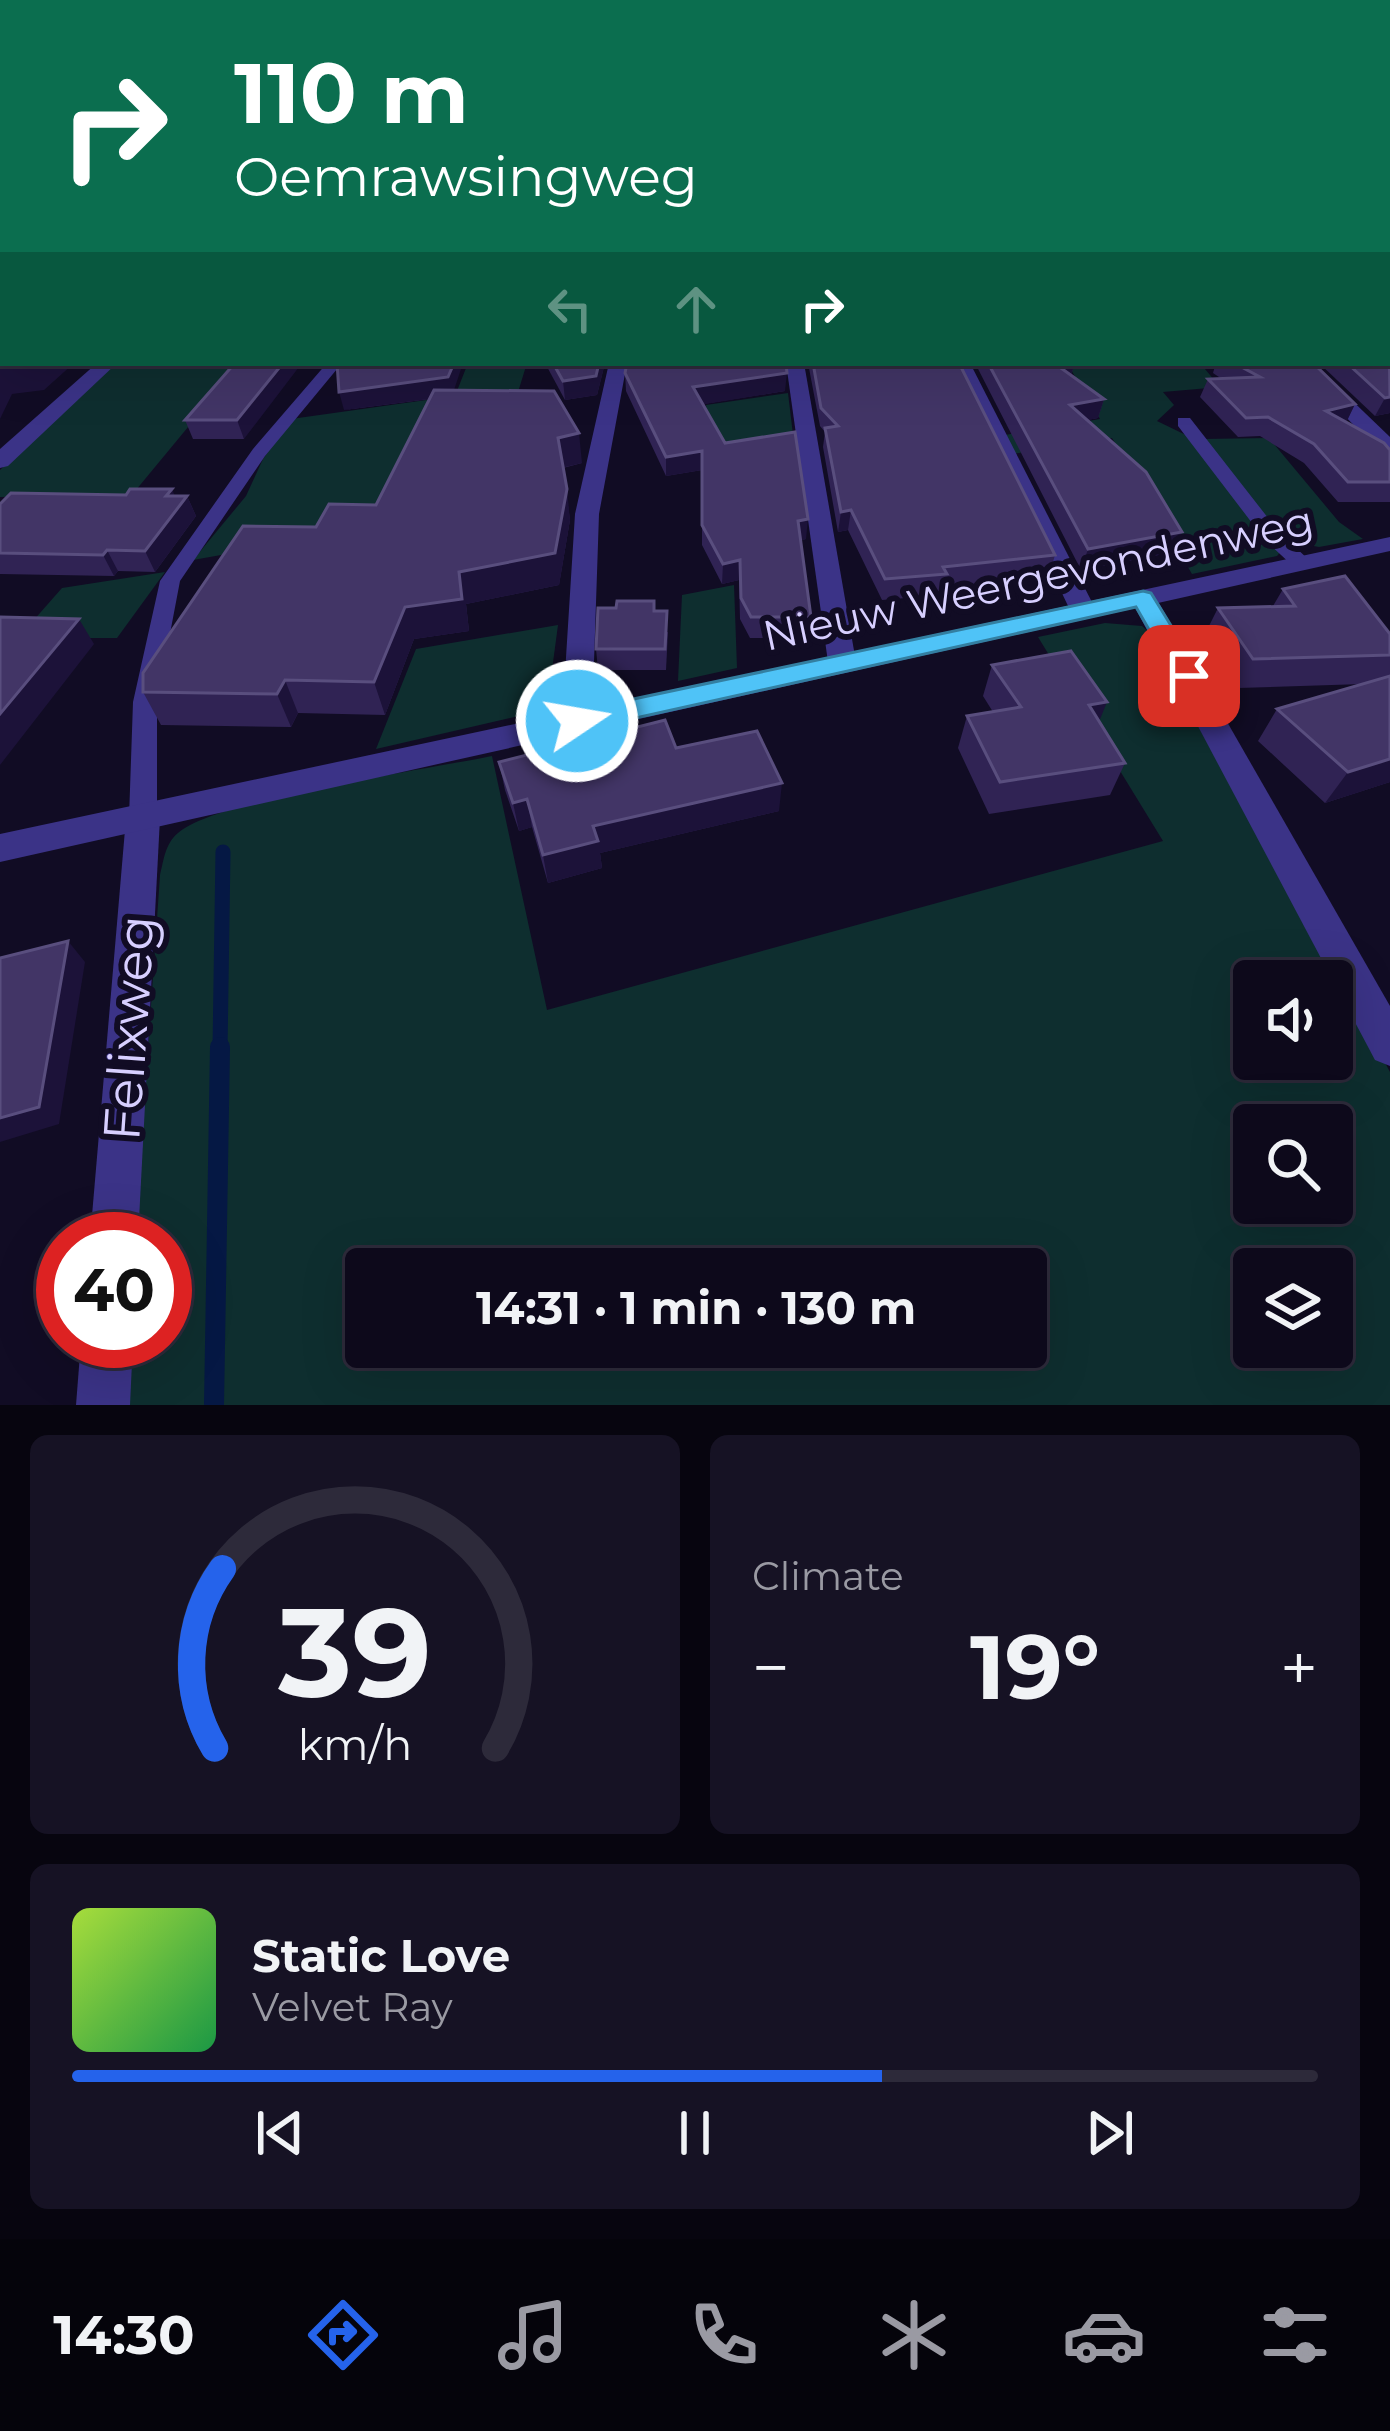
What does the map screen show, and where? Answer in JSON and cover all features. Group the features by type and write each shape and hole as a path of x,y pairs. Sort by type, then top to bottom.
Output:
{"street":[{"path":"0,461 105,366"},
{"path":"577,721 587,514 617,366"},
{"path":"795,366 842,662"},
{"path":"962,366 1083,610"},
{"path":"1305,366 1390,449"},
{"name":"Nieuw Weergevondenweg","path":"0,848 1390,544"},
{"path":"1143,598 1390,1046"},
{"name":"Felixweg","path":"116,1212 143,818"},
{"path":"103,1405 105,1368"}],"lane":[{"path":"143,818 145,702 170,580 259,453 332,366"},
{"path":"1184,422 1272,536 1302,564"}],"green space":[{"path":"112,366 239,366 131,496 0,497 0,470"},
{"path":"467,366 526,366 510,418 394,524 193,560 246,496 263,459 291,419 455,396"},
{"path":"1069,366 1202,366 1220,387 1163,392 1174,405 1157,421 1192,438 1281,551 1277,556 1192,574 1112,438 1006,455 999,436 1100,419"},
{"path":"788,393 794,443 711,457 706,405"},
{"path":"1269,438 1339,522 1363,539 1319,547 1282,540 1203,439"},
{"path":"165,572 117,638 18,638 62,588"},
{"path":"734,585 737,668 678,681 682,595"},
{"path":"1105,623 1142,626 1164,646 1331,960 1233,960 1233,1080 1353,1080 1353,1002 1390,1072 1390,1405 124,1405 126,1368 192,1368 192,1212 137,1212 160,875 174,837 200,820 278,797 492,756 547,1010 1163,841 1038,637"},
{"path":"558,625 548,700 532,713 376,749 416,649"}],"building":[{"path":"232,366 281,366 237,420 185,420"},
{"path":"337,366 453,366 448,377 339,392"},
{"path":"555,366 598,366 596,376 563,381"},
{"path":"626,366 786,366 787,373 693,387 725,443 795,432 808,519 798,521 811,617 751,617 741,598 740,560 723,564 702,525 702,451 666,457 625,373"},
{"path":"814,366 960,366 1055,555 943,567 947,574 885,579 851,510 841,512 825,428 838,426 821,408"},
{"path":"990,366 1058,366 1104,399 1070,405 1146,472 1182,532 1088,549"},
{"path":"1240,366 1316,366 1355,404 1326,411 1390,450 1390,482 1348,482 1314,444 1268,417 1246,418 1208,379 1260,377"},
{"path":"1350,366 1390,366 1390,397 1385,398"},
{"path":"434,390 554,391 579,433 558,438 567,489 555,553 459,572 462,599 405,607 374,682 285,680 277,694 143,692 143,673 243,526 316,527 329,504 376,505"},
{"path":"130,489 172,489 166,496 187,496 145,551 0,553 0,504 11,493 126,495"},
{"path":"1345,576 1390,634 1390,655 1253,659 1218,608 1295,606 1283,589"},
{"path":"617,601 654,601 654,611 667,611 665,649 596,649 598,608 616,608"},
{"path":"0,617 79,619 0,714"},
{"path":"1071,651 1107,702 1089,705 1125,763 1000,782 967,716 1021,707 992,665"},
{"path":"1390,676 1390,759 1348,772 1277,709"},
{"path":"665,720 676,748 757,731 782,783 593,826 598,841 543,855 527,799 513,803 499,762"},
{"path":"68,941 39,1107 0,1118 0,958"}],"waterway":[{"path":"220,1050 223,852"},
{"path":"214,1405 220,1047"}],"route":[{"path":"577,721 1143,598 1189,676"}]}
